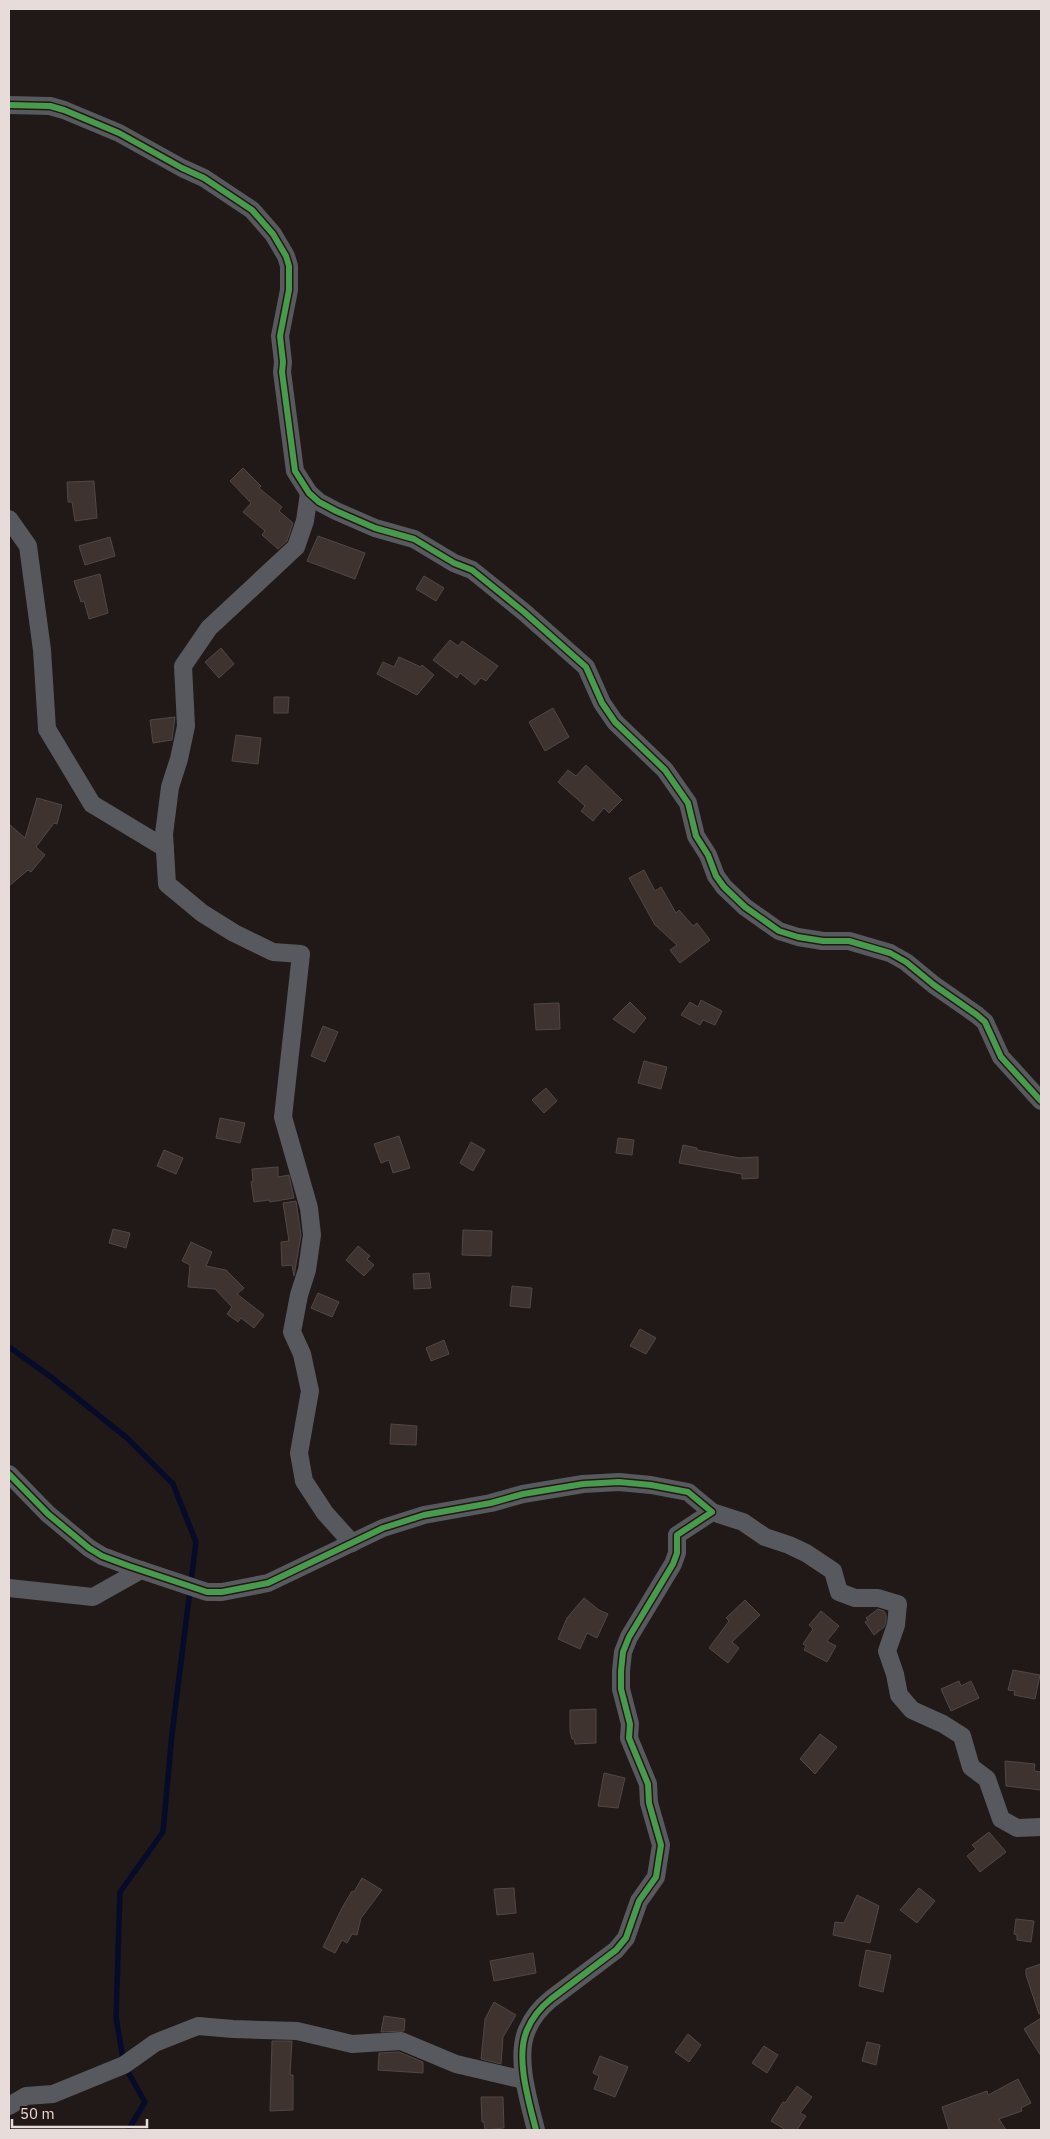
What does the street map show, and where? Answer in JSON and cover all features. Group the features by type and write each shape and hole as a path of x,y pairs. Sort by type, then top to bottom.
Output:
{"street":[{"path":"9,105 50,106 64,110 132,139 182,168 204,178 241,200 252,210 273,234 286,256 289,266 289,290 280,336 283,362 282,372 295,471 309,493 318,502 336,511 375,528 414,539 454,563 472,570 501,596 524,612 586,667 602,703 615,722 665,770 688,803 696,836 708,855 716,876 745,907 779,931 811,940 850,941 890,953 906,962 934,985 977,1015 988,1028 1001,1057 1041,1101"},
{"path":"309,493 306,521 296,547 209,628 183,666 186,726 179,759 170,787 164,834 167,884 202,913 234,933 273,952 301,954 283,1117 309,1208 312,1235 307,1270 298,1296 292,1332 302,1354 310,1392 299,1453 304,1482 325,1513 352,1543"},
{"path":"9,519 28,546 42,650 47,730 92,804 165,848"},
{"path":"9,1474 48,1514 88,1548 102,1556 167,1580 207,1592 222,1592 268,1583 383,1528 424,1515 491,1503 522,1494 583,1484 619,1482 672,1488 688,1492 712,1512 743,1522 765,1537 806,1553 833,1571 839,1592 855,1598 878,1598 898,1604 896,1625 887,1651 895,1674 898,1695 912,1710 943,1724 962,1736 970,1767 987,1779 1001,1819 1017,1828 1041,1827"},
{"path":"536,2130 524,2080 524,2038 532,2019 560,1991 616,1950 626,1938 639,1901 656,1877 661,1845 648,1802 648,1784 629,1738 630,1724 621,1689 622,1660 626,1644 635,1625 673,1564 677,1535 712,1512"},
{"path":"9,1588 93,1597 141,1570"},
{"path":"9,2106 26,2096 53,2094 124,2065 155,2042 198,2026 233,2029 297,2030 352,2044 400,2041 456,2064 524,2080"}],"building":[{"path":"243,468 261,486 259,488 282,507 279,511 293,523 287,541 278,549 262,535 265,531 243,512 251,503 230,481"},
{"path":"94,481 97,518 75,521 72,502 68,502 67,482"},
{"path":"318,536 365,553 355,579 307,561"},
{"path":"110,537 115,556 85,565 79,546"},
{"path":"100,574 108,613 89,619 84,601 81,602 74,581"},
{"path":"424,576 444,588 436,601 416,589"},
{"path":"450,640 458,646 462,641 498,666 486,681 481,678 475,685 460,673 457,678 433,660"},
{"path":"221,648 234,664 219,678 205,662"},
{"path":"399,657 421,667 422,665 434,675 417,695 377,674 383,662 394,667"},
{"path":"274,697 289,697 288,713 274,713"},
{"path":"553,708 569,737 545,751 529,722"},
{"path":"175,717 172,740 153,743 150,720"},
{"path":"236,735 261,738 258,764 232,761"},
{"path":"586,765 622,800 609,813 604,808 593,821 581,811 585,806 558,782 568,770 576,776"},
{"path":"37,798 62,805 57,824 54,823 36,847 45,855 31,872 28,870 9,886 9,824 25,838"},
{"path":"644,870 655,891 661,887 676,913 679,910 693,926 697,923 710,940 680,963 670,950 677,945 655,925 629,878"},
{"path":"701,1000 722,1011 715,1025 703,1020 700,1025 681,1015 690,1002 698,1007"},
{"path":"630,1002 646,1018 634,1033 613,1019"},
{"path":"559,1003 560,1029 536,1030 534,1004"},
{"path":"323,1026 338,1032 325,1062 311,1056"},
{"path":"644,1061 667,1067 661,1089 638,1083"},
{"path":"546,1088 557,1101 544,1113 532,1100"},
{"path":"220,1118 245,1123 240,1143 216,1138"},
{"path":"399,1136 410,1168 393,1173 389,1160 381,1163 374,1144"},
{"path":"618,1138 634,1140 632,1155 616,1153"},
{"path":"471,1142 485,1150 473,1171 460,1163"},
{"path":"683,1145 697,1148 697,1150 739,1158 758,1157 758,1178 742,1179 742,1174 679,1163"},
{"path":"164,1150 183,1158 176,1174 157,1166"},
{"path":"278,1167 278,1177 289,1175 294,1198 270,1202 269,1200 254,1202 251,1182 253,1181 252,1169"},
{"path":"296,1201 301,1235 294,1276 292,1265 282,1266 281,1242 289,1241 283,1203"},
{"path":"113,1229 130,1233 126,1248 109,1243"},
{"path":"463,1230 492,1231 491,1256 462,1255"},
{"path":"191,1242 212,1252 206,1266 226,1270 244,1288 237,1294 264,1315 254,1328 241,1318 238,1322 227,1314 232,1307 215,1289 188,1287 190,1265 182,1261"},
{"path":"358,1246 370,1256 367,1259 374,1265 364,1276 346,1260"},
{"path":"429,1273 431,1288 414,1289 413,1274"},
{"path":"512,1286 532,1288 530,1308 510,1306"},
{"path":"318,1293 339,1302 332,1317 311,1308"},
{"path":"640,1329 656,1338 646,1354 630,1346"},
{"path":"444,1340 449,1354 431,1361 426,1348"},
{"path":"391,1424 417,1426 416,1445 390,1444"},
{"path":"584,1598 599,1610 608,1614 597,1638 587,1633 580,1649 558,1639 567,1618"},
{"path":"745,1600 760,1615 732,1642 739,1648 728,1663 709,1648 729,1621 726,1618"},
{"path":"878,1609 884,1611 886,1623 874,1635 865,1622 868,1620 866,1618"},
{"path":"821,1611 839,1626 827,1641 836,1646 827,1662 804,1650 806,1646 803,1644 813,1629 809,1625"},
{"path":"1013,1670 1040,1675 1035,1699 1014,1695 1015,1691 1008,1690"},
{"path":"959,1681 961,1686 971,1681 979,1698 951,1711 941,1689"},
{"path":"596,1709 596,1743 575,1744 570,1731 570,1710"},
{"path":"820,1734 837,1747 815,1774 800,1759"},
{"path":"1005,1761 1035,1764 1034,1771 1041,1772 1041,1790 1006,1786"},
{"path":"604,1773 625,1778 618,1808 598,1806"},
{"path":"989,1832 1006,1852 980,1872 967,1856 976,1849 972,1845"},
{"path":"362,1878 382,1890 361,1918 357,1935 352,1934 347,1943 342,1940 335,1953 323,1947 342,1908"},
{"path":"514,1888 516,1913 497,1915 494,1889"},
{"path":"919,1888 935,1901 917,1923 900,1910"},
{"path":"857,1895 879,1906 870,1943 833,1935 835,1922 844,1923"},
{"path":"1016,1919 1034,1921 1031,1942 1017,1940 1017,1935 1014,1934"},
{"path":"866,1950 891,1955 883,1992 859,1986"},
{"path":"533,1953 536,1973 494,1981 490,1961"},
{"path":"1041,1964 1041,2013 1039,2014 1026,1975 1026,1969"},
{"path":"494,2002 516,2015 503,2037 501,2064 481,2059 485,2019"},
{"path":"384,2016 405,2019 404,2031 381,2032"},
{"path":"1041,2018 1041,2056 1024,2029"},
{"path":"688,2034 701,2045 689,2062 675,2052"},
{"path":"272,2041 292,2041 290,2075 293,2075 293,2110 270,2111"},
{"path":"867,2042 880,2045 876,2065 862,2061"},
{"path":"764,2046 778,2055 767,2073 752,2063"},
{"path":"399,2052 423,2062 423,2073 378,2070 379,2053"},
{"path":"600,2056 628,2067 615,2097 594,2089 599,2076 593,2073"},
{"path":"1018,2079 1031,2103 1021,2108 1022,2111 999,2119 1006,2130 949,2130 942,2107 987,2091 988,2095"},
{"path":"797,2086 812,2097 800,2113 806,2116 797,2130 786,2130 771,2121 783,2102 785,2103"},
{"path":"481,2097 503,2097 504,2128 485,2130 484,2122 482,2122"}],"waterway":[{"path":"9,1347 51,1377 127,1438 173,1484 196,1542 172,1734 163,1832 120,1892 116,2017 124,2065 145,2102 128,2130"}],"cycle path":[{"path":"9,105 50,106 119,133 204,178 252,210 273,234 286,256 289,266 289,290 280,336 283,362 282,372 295,471 309,493 319,502 336,511 375,528 414,539 454,563 472,570 524,612 586,667 602,703 615,722 665,770 688,803 696,836 708,855 716,876 724,887 745,907 779,931 798,937 823,941 849,941 890,953 906,962 985,1022 1001,1057 1041,1101"},
{"path":"9,1474 48,1514 89,1548 102,1556 207,1592 222,1592 268,1583 383,1528 424,1515 491,1503 523,1494 583,1484 619,1482 651,1485 688,1492 712,1512 677,1535 677,1553 673,1564 629,1637 623,1652 621,1689 630,1724 629,1738 648,1784 649,1803 661,1845 656,1877 639,1901 626,1938 616,1950 547,2002 537,2013 527,2030 522,2053 524,2080 536,2130"}]}
